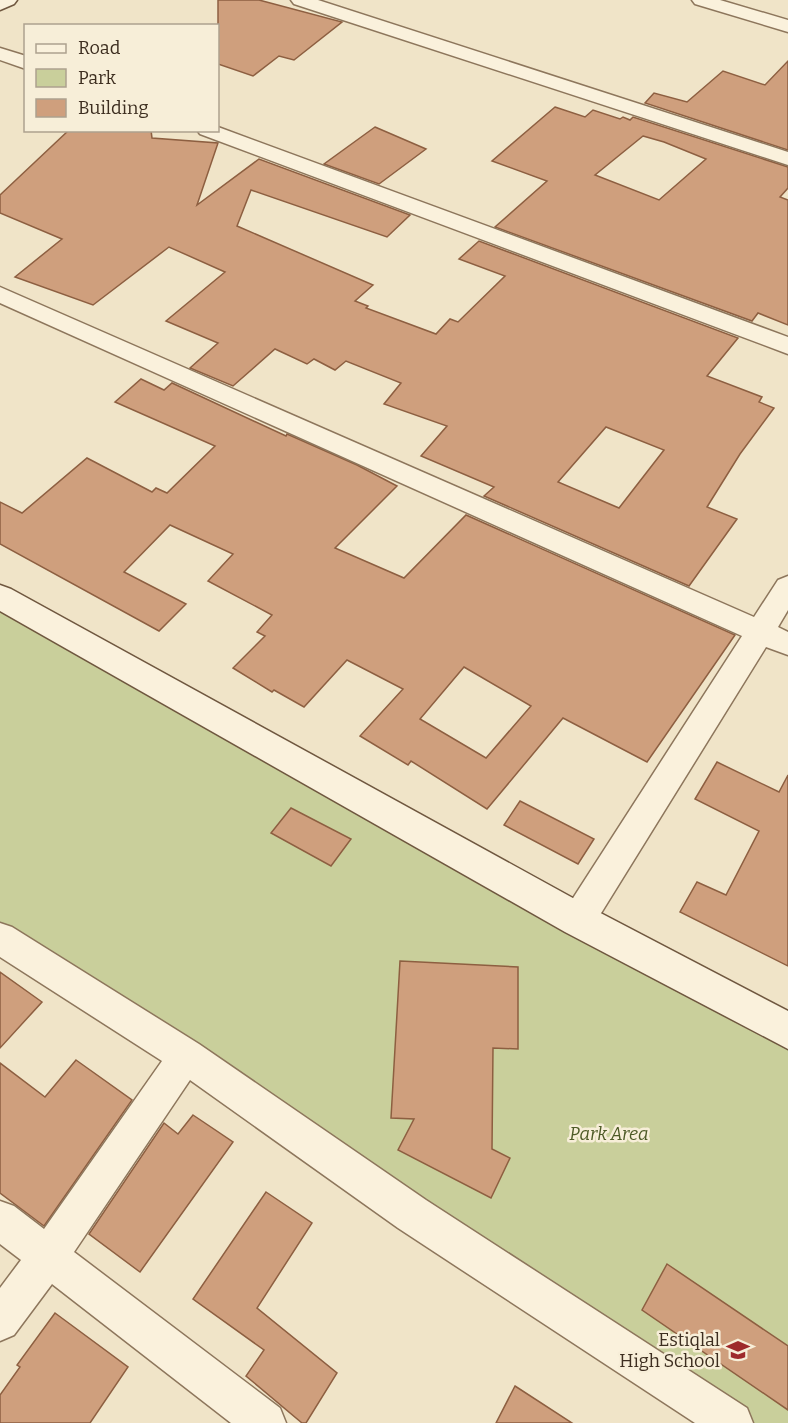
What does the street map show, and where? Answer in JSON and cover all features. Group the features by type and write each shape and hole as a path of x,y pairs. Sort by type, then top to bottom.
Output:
{"street":[{"path":"0,4 7,0"},
{"path":"300,0 788,159"},
{"path":"701,0 788,26"},
{"path":"0,54 24,62"},
{"path":"212,132 788,346"},
{"path":"0,294 788,644"},
{"path":"578,920 788,587"},
{"path":"0,597 578,920 788,1031"},
{"path":"0,938 186,1056 412,1214 732,1423"},
{"path":"0,1320 48,1257 186,1056"},
{"path":"0,1220 265,1423"}],"green space":[{"name":"Park Area","path":"0,597 788,1031 788,1423 731,1423 0,944"}],"building":[{"path":"218,0 259,0 342,22 294,60 279,56 253,76 219,64"},
{"path":"788,61 788,150 645,103 654,93 687,102 723,71 765,85"},
{"path":"555,107 585,117 593,110 620,119 623,117 630,120 633,117 788,167 788,188 780,197 788,200 788,325 758,313 752,321 495,227 547,181 492,161","holes":["643,136 706,159 659,200 595,175"]},
{"path":"375,127 426,149 379,184 324,164"},
{"path":"67,132 151,132 152,138 218,143 197,205 259,159 410,215 387,237 251,190 237,226 373,285 355,301 368,306 366,308 436,334 450,319 458,322 505,276 459,259 479,241 738,338 707,376 762,397 759,402 774,408 740,454 707,507 737,519 689,586 484,496 494,487 421,456 447,426 384,404 401,383 346,361 335,370 314,359 307,364 275,349 233,386 190,368 218,343 166,321 225,272 169,247 93,305 15,277 62,239 0,213 0,195","holes":["606,427 664,450 619,508 558,482"]},
{"path":"141,379 164,390 172,383 286,436 287,434 357,465 397,486 335,548 404,578 466,515 735,635 647,762 563,718 487,809 411,761 408,765 360,736 403,689 347,660 304,707 274,690 272,692 233,668 265,636 257,632 272,615 208,581 233,554 170,525 124,572 186,604 159,631 0,544 0,502 22,513 87,458 152,492 156,488 167,493 215,446 115,402","holes":["464,667 531,706 486,758 420,719"]},
{"path":"717,762 779,792 788,775 788,966 680,912 697,882 726,895 759,831 695,799"},
{"path":"520,801 594,839 578,864 504,825"},
{"path":"291,808 351,839 331,866 271,833"},
{"path":"400,961 518,967 518,1049 493,1048 492,1149 510,1158 491,1198 398,1150 414,1119 391,1118"},
{"path":"0,972 42,1002 0,1048"},
{"path":"76,1060 132,1100 44,1226 0,1193 0,1063 45,1097"},
{"path":"193,1115 233,1142 140,1272 89,1234 164,1123 178,1134"},
{"path":"266,1192 312,1223 257,1308 337,1373 306,1423 302,1423 246,1376 264,1350 193,1299"},
{"path":"667,1264 788,1346 788,1410 642,1310"},
{"path":"55,1313 128,1367 90,1423 0,1423 0,1395 20,1367 17,1365"},
{"path":"515,1386 572,1423 496,1423"}],"place":[{"name":"Estiqlal High School","path":"738,1350"}]}
